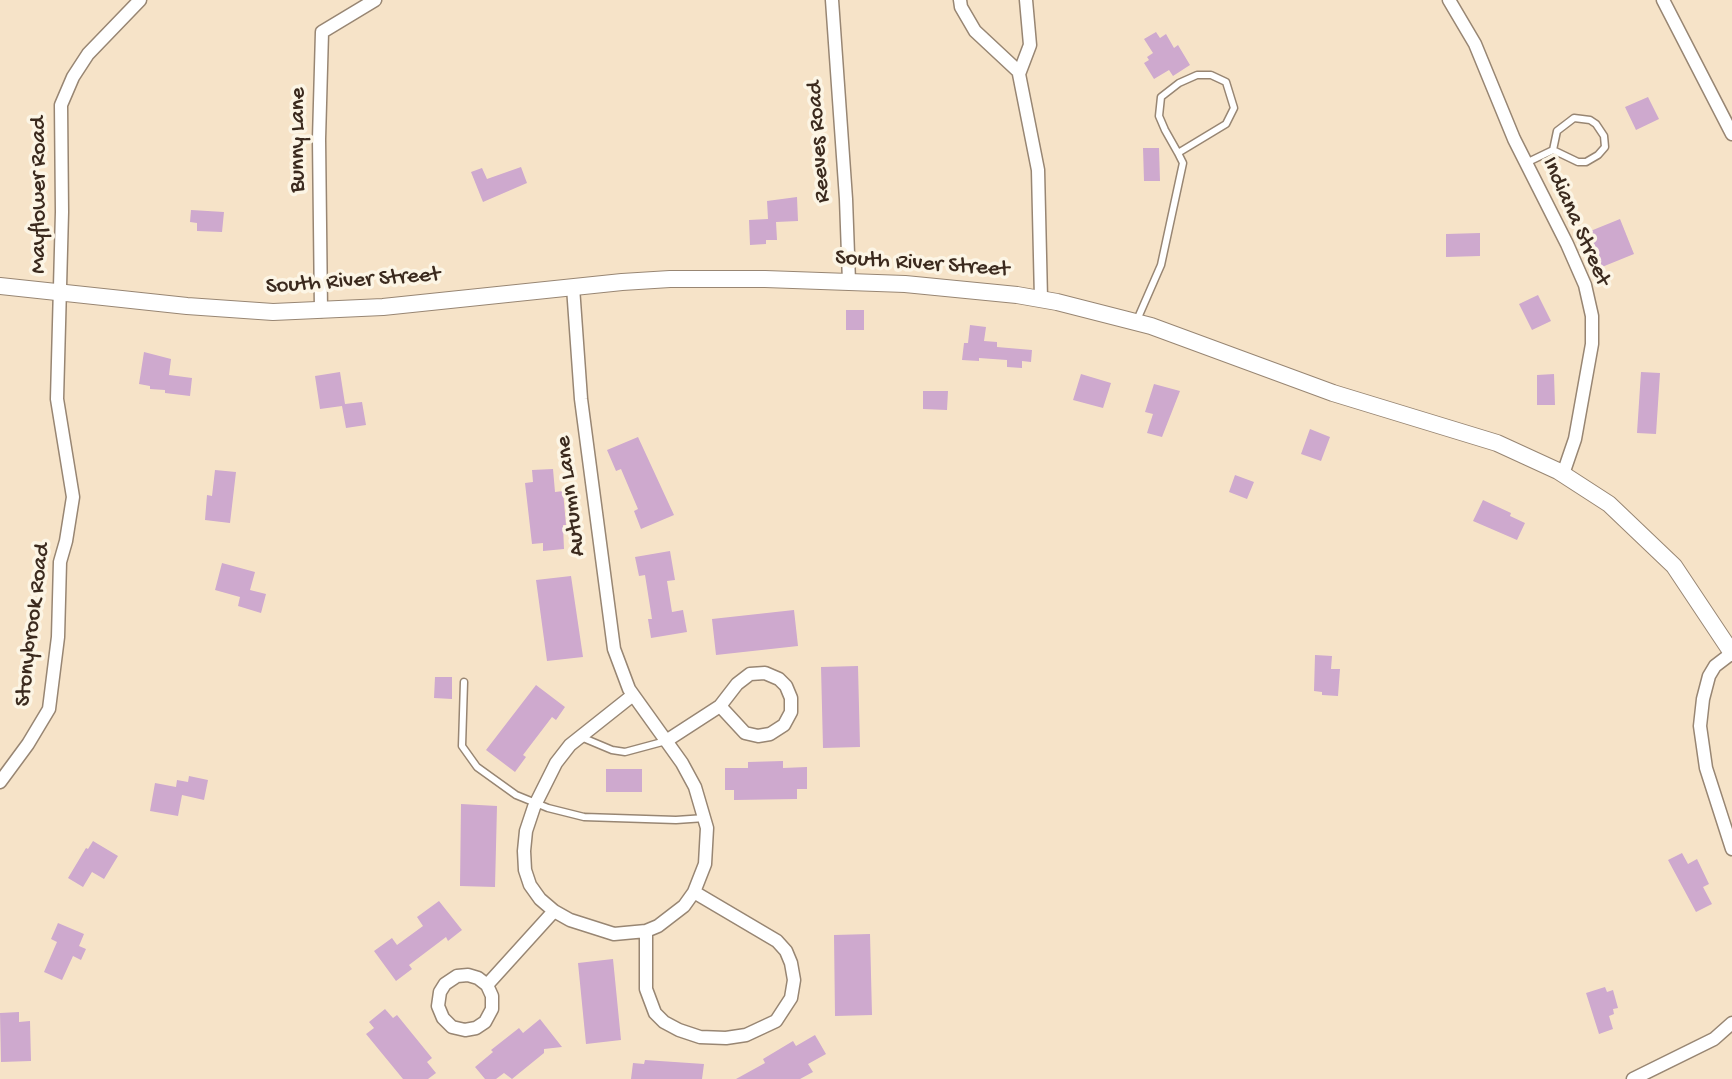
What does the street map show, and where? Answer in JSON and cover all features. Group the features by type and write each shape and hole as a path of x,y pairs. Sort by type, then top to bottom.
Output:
{"street":[{"name":"Mayflower Road","path":"61,293 61,105 73,77 88,54 140,0"},
{"name":"Bunny Lane","path":"321,311 322,32 375,0"},
{"name":"Reeves Road","path":"832,0 849,282"},
{"path":"960,0 961,7 975,31 1018,72 1038,170 1041,299"},
{"path":"1018,72 1030,45 1026,0"},
{"name":"Indiana Street","path":"1449,0 1475,44 1526,163 1581,275 1592,316 1592,344 1576,439 1563,474"},
{"path":"1663,0 1732,134"},
{"name":"South River Street","path":"0,286 273,312 383,307 670,279 765,279 928,286 1041,299 1136,321 1333,393 1497,443 1563,474 1609,505 1666,558 1695,596 1732,653"},
{"name":"Autumn Lane","path":"573,287 581,399 614,649 633,695 682,763 695,787 705,818 707,846 705,863 694,892 684,906 671,918 646,931 614,934 570,920 540,899 525,870 524,851 526,831 535,804 556,763 580,737 633,695"},
{"name":"Stonybrook Road","path":"0,782 49,709 55,662 60,562 72,497 57,399 61,293"},
{"path":"1732,653 1715,667 1709,676 1700,726 1706,768 1732,849"},
{"path":"666,741 720,706 737,684 750,674 765,673 779,679 786,686 791,698 791,712 783,725 770,734 758,736 745,733 720,706"},
{"path":"646,931 646,989 655,1013 664,1022 700,1037 726,1038 746,1035 776,1021 792,998 791,963 786,951 777,940 694,892"},
{"path":"487,985 554,911"},
{"path":"468,975 487,985 492,996 492,1009 485,1022 476,1028 465,1030 452,1027 443,1018 438,1006 440,992 445,984 457,976 468,975"},
{"path":"1633,1079 1714,1039 1732,1023"}],"lane":[{"path":"1136,321 1161,265 1183,163 1159,116 1161,97 1179,83 1197,75 1211,75 1226,82 1234,108 1226,124 1178,153"},
{"path":"1574,118 1590,120 1604,136 1605,147 1586,162 1578,162 1553,150 1557,131 1574,118"},
{"path":"1526,163 1553,150"},
{"path":"464,682 461,735 467,755 492,779 535,804 584,817 676,820 705,818"},
{"path":"580,737 612,750 625,752 666,741"}],"building":[{"path":"1156,32 1160,38 1166,34 1174,48 1178,45 1190,65 1173,76 1169,70 1154,79 1144,63 1153,53 1144,39"},
{"path":"1648,97 1659,119 1636,130 1625,107"},
{"path":"1143,148 1159,148 1160,181 1144,181"},
{"path":"521,167 527,183 483,202 471,172 482,168 487,179"},
{"path":"797,197 798,221 776,222 777,240 750,245 749,220 768,219 767,201"},
{"path":"191,210 224,212 222,232 197,231 197,223 190,222"},
{"path":"1620,219 1634,254 1602,267 1588,232"},
{"path":"1480,233 1480,256 1446,257 1446,234"},
{"path":"1538,295 1551,321 1532,330 1519,304"},
{"path":"846,310 864,310 864,330 846,330"},
{"path":"970,325 986,327 984,341 997,342 997,347 1032,350 1031,362 1022,361 1022,368 1007,367 1007,360 962,360"},
{"path":"144,352 171,359 169,375 192,378 190,396 165,393 165,390 150,389 150,386 139,384"},
{"path":"340,372 345,404 362,402 366,425 346,428 342,406 320,409 315,376"},
{"path":"1641,372 1660,373 1656,434 1637,433"},
{"path":"1081,374 1111,383 1103,408 1073,400"},
{"path":"1554,374 1555,405 1537,405 1537,375"},
{"path":"1154,384 1180,391 1162,437 1147,433 1153,414 1145,412"},
{"path":"923,391 948,391 947,410 923,409"},
{"path":"1310,429 1330,437 1321,461 1301,454"},
{"path":"638,437 674,515 641,529 634,511 638,509 621,469 616,471 607,450"},
{"path":"553,469 555,492 563,491 566,525 563,525 564,549 543,551 543,543 532,544 525,483 533,482 532,470"},
{"path":"215,470 236,472 230,523 205,520 207,495 212,496"},
{"path":"1235,475 1254,482 1247,499 1229,492"},
{"path":"1483,500 1525,523 1517,540 1473,521"},
{"path":"670,551 675,580 667,581 672,612 683,610 687,632 651,638 648,619 652,619 645,575 639,576 635,557"},
{"path":"222,563 255,572 250,590 266,594 261,613 238,606 240,597 215,590"},
{"path":"571,576 583,657 547,661 536,580"},
{"path":"794,610 798,646 716,655 712,619"},
{"path":"1315,655 1332,656 1331,669 1340,669 1338,696 1322,695 1322,692 1314,691"},
{"path":"858,666 860,747 823,748 821,667"},
{"path":"435,677 452,677 452,699 434,698"},
{"path":"536,685 565,707 556,720 552,717 523,755 526,757 515,772 486,750"},
{"path":"783,761 783,768 807,767 807,789 797,789 797,799 734,800 734,790 725,790 725,768 748,768 748,762"},
{"path":"606,769 642,769 642,792 606,792"},
{"path":"189,776 208,780 204,800 182,795 178,816 150,811 155,783 176,787 177,780 188,782"},
{"path":"461,804 497,806 495,887 460,886"},
{"path":"93,841 118,856 104,879 92,872 83,887 68,878"},
{"path":"1682,853 1688,864 1697,859 1709,884 1703,887 1712,904 1696,912 1668,860"},
{"path":"439,901 462,930 448,941 446,937 409,965 412,969 396,981 374,951 392,938 397,945 423,926 417,917"},
{"path":"58,923 84,934 79,946 86,949 81,960 73,956 62,980 44,972 57,942 51,939"},
{"path":"870,934 872,1015 835,1016 834,935"},
{"path":"613,959 621,1040 586,1044 578,963"},
{"path":"1605,987 1607,992 1613,990 1618,1008 1613,1009 1614,1014 1609,1016 1613,1029 1599,1034 1586,993"},
{"path":"385,1009 393,1018 397,1015 432,1058 427,1062 436,1073 428,1079 403,1079 366,1034 374,1028 369,1022"},
{"path":"19,1012 19,1022 30,1021 31,1061 1,1062 0,1013"},
{"path":"540,1019 562,1047 544,1049 544,1053 512,1079 504,1073 496,1079 485,1079 475,1067 493,1052 491,1050 519,1028 523,1033"},
{"path":"815,1035 826,1054 808,1064 813,1072 800,1079 736,1079 765,1063 763,1059 793,1041 796,1046"},
{"path":"645,1060 704,1064 702,1079 631,1079 633,1063 644,1064"}]}
